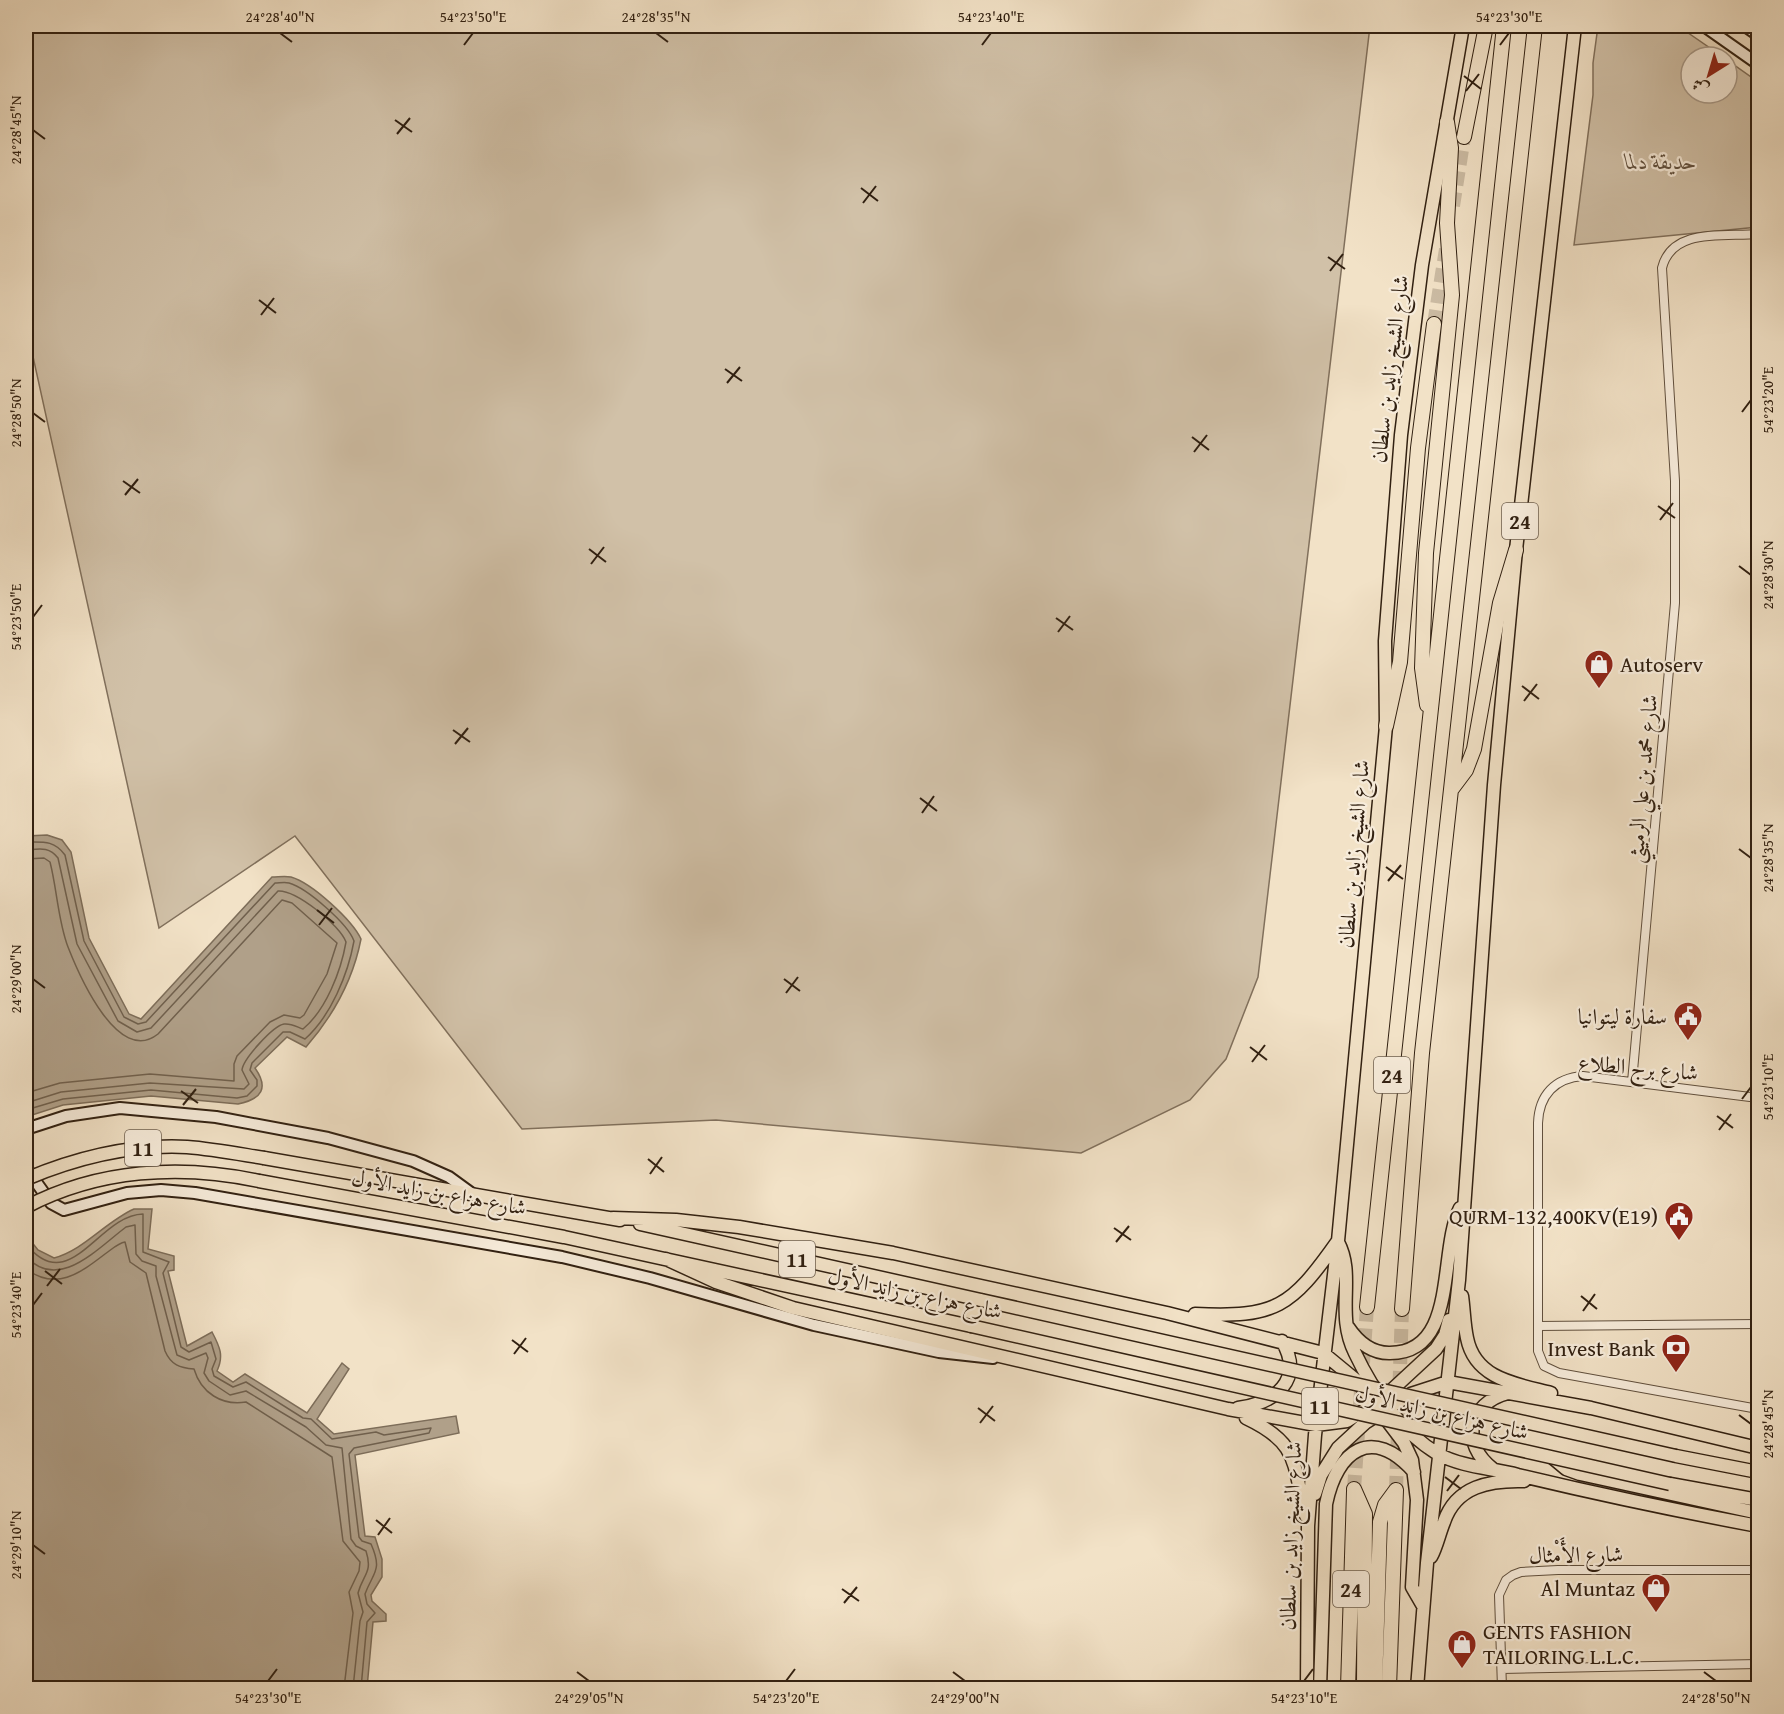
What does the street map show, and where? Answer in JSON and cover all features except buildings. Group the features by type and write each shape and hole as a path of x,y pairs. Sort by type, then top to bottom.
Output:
{"highway":[{"path":"1464,137 1486,26"},
{"name":"24","path":"1367,1307 1504,26"},
{"name":"24","path":"1402,1309 1422,1053 1535,26"},
{"path":"1430,713 1423,684 1422,653 1430,502 1452,295 1447,223 1451,148 1448,122"},
{"name":"24","path":"1386,726 1400,662 1421,416 1434,324"},
{"path":"1451,790 1466,770 1474,749 1502,596 1516,550"},
{"name":"24","path":"1348,1689 1354,1489 1362,1502 1365,1520 1364,1689"},
{"name":"24","path":"1375,1689 1380,1522 1385,1505 1396,1490 1389,1689"}],"main road":[{"name":"شارع الشيخ زايد بن سلطان","path":"1307,1689 1308,1526 1323,1353 1338,1241 1386,726 1385,641 1400,446 1422,265 1463,26"},
{"name":"24","path":"1417,1689 1427,1563 1459,1280 1494,785 1516,550 1575,28"},
{"name":"شارع هزاع بن زايد الأول","path":"26,1179 86,1158 146,1148 187,1147 471,1193 613,1218 1676,1456 1758,1472"},
{"name":"شارع هزاع بن زايد الأول","path":"26,1207 71,1188 134,1174 197,1172 259,1181 564,1237 971,1326 1554,1459 1670,1489 1758,1500"},
{"path":"1344,1317 1355,1337 1375,1350 1400,1352 1426,1339 1438,1318 1451,1235 1465,1200"},
{"path":"613,1218 676,1220 811,1238 893,1253 1167,1313 1282,1341 1323,1353 1357,1381 1410,1431 1440,1454 1460,1462 1671,1510 1758,1526"},
{"path":"1167,1313 1240,1315 1270,1309 1295,1295 1304,1286 1338,1241"},
{"path":"1338,1241 1346,1266 1344,1317 1355,1354 1381,1406 1404,1443 1415,1473 1417,1500 1412,1580 1414,1592 1423,1606"},
{"path":"666,1259 716,1282 767,1301 1002,1359 1228,1409 1316,1425 1347,1421 1423,1389 1448,1382 1591,1408 1758,1448"},
{"path":"1308,1526 1316,1492 1329,1461 1349,1437 1430,1356 1441,1342 1447,1328 1452,1300 1459,1280"},
{"path":"1459,1280 1469,1346 1479,1365 1504,1381 1554,1394 1591,1408"},
{"path":"1228,1409 1260,1404 1279,1392 1287,1378 1290,1363 1282,1341"},
{"path":"1494,1469 1483,1461 1476,1450 1472,1438 1473,1425 1486,1402 1497,1395 1509,1392"},
{"path":"1228,1409 1265,1427 1288,1447 1297,1473 1308,1526"},
{"path":"1320,1689 1326,1504 1329,1490 1342,1466 1356,1451 1365,1447 1385,1448 1397,1455 1415,1473"},
{"path":"1427,1563 1439,1539 1448,1512 1468,1490 1493,1481 1551,1483"},
{"path":"1670,1489 1758,1513"}],"street":[{"path":"1704,26 1758,64"},
{"path":"1744,26 1758,35"},
{"name":"شارع محمد بن علي الرميثي","path":"1632,1082 1675,603 1675,481 1662,268 1671,249 1682,241 1758,235"},
{"name":"شارع برج الطلاع","path":"1758,1098 1583,1076 1570,1077 1559,1082 1543,1100 1538,1124 1540,1359 1551,1371 1758,1409"},
{"path":"26,1129 66,1116 120,1108 216,1117 318,1136 407,1159 438,1171 471,1193"},
{"path":"26,1168 51,1203 64,1210 127,1193 161,1190 195,1193 562,1257 650,1278 814,1324 939,1352 1002,1359"},
{"path":"1538,1326 1758,1324"},
{"name":"شارع الأَمْثال","path":"1502,1689 1499,1595 1506,1580 1521,1572 1758,1570"},
{"path":"1502,1669 1758,1664"}],"green space":[{"path":"26,26 1370,26 1258,977 1226,1059 1190,1100 1081,1153 716,1120 522,1129 295,836 159,928 26,325"},
{"name":"حديقة دلما","path":"1598,26 1678,26 1706,45 1679,45 1679,105 1739,105 1739,69 1758,82 1758,227 1574,245 1593,95 1593,63"}],"water":[{"path":"47,835 62,840 71,852 89,938 129,1014 141,1019 272,877 291,877 310,887 349,922 361,939 353,969 341,997 325,1023 306,1047 287,1037 255,1068 262,1081 261,1092 246,1102 238,1104 151,1096 63,1105 26,1117 26,836"},
{"path":"134,1209 152,1209 148,1249 174,1256 174,1270 168,1271 187,1346 212,1332 220,1352 217,1371 233,1382 245,1374 307,1413 342,1363 349,1369 317,1419 334,1434 456,1416 459,1433 355,1455 365,1536 375,1537 382,1559 382,1577 371,1595 372,1601 386,1614 386,1621 373,1622 367,1688 26,1688 26,1235 38,1250 54,1258 75,1249 113,1221"}],"tunnel":[{"path":"1453,206 1464,137"},
{"path":"1434,324 1446,249"},
{"path":"1354,1489 1367,1307"},
{"path":"1396,1490 1402,1309"}],"place":[{"name":"Autoserv","path":"1599,690"},
{"name":"سفارة ليتوانيا","path":"1688,1042"},
{"name":"QURM-132,400KV(E19)","path":"1679,1242"},
{"name":"Invest Bank","path":"1676,1374"},
{"name":"Al Muntaz","path":"1656,1614"},
{"name":"GENTS FASHION TAILORING L.L.C.","path":"1462,1670"}]}
